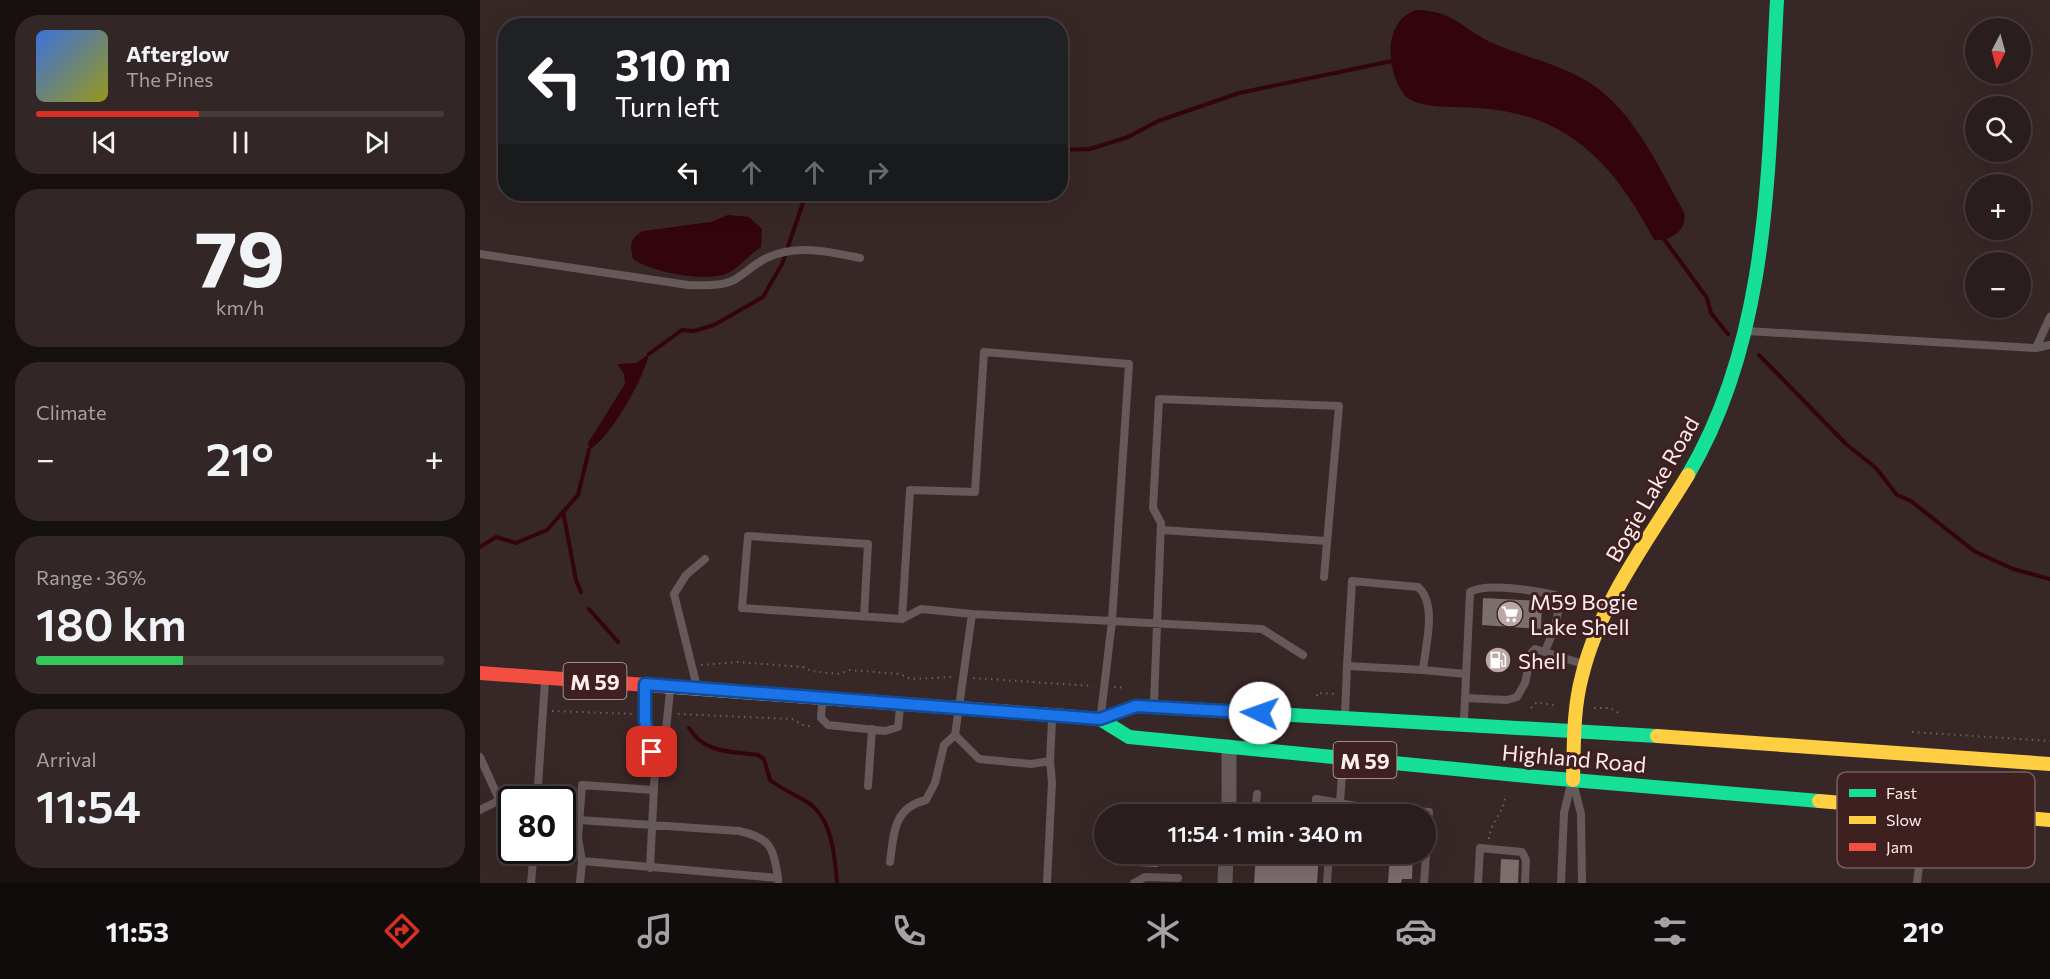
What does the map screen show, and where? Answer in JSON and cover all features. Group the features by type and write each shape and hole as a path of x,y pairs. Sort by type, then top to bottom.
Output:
{"main road":[{"name":"Bogie Lake Road","path":"1573,780 1578,690 1584,664 1613,600 1689,477 1707,443 1732,379 1745,331 1760,242 1776,0"},
{"name":"Highland Road","path":"480,673 900,702 1100,719 1136,706 1778,743 2050,764"},
{"path":"1229,747 1227,727 1239,712"},
{"name":"Highland Road","path":"1100,719 1129,737 1573,780 1837,802"}],"street":[{"path":"1229,747 1231,773 1229,804"},
{"path":"1225,883 1226,864"}],"lane":[{"path":"480,254 688,285 716,285 734,280 770,256 795,250 827,251 860,258"},
{"path":"2036,348 2050,317"},
{"path":"1745,331 2036,348 2050,345"},
{"path":"902,619 910,490 975,492 984,352 1129,364 1112,621 1100,719"},
{"path":"1154,707 1161,523 1153,508 1159,399 1339,406 1324,577"},
{"path":"1161,530 1327,541"},
{"path":"864,617 868,544 748,536 742,608 864,617 902,619 921,609 972,614 1157,621 1262,629 1302,655"},
{"path":"697,688 674,594 686,575 705,559"},
{"path":"1344,718 1352,581 1418,587 1425,594 1428,609 1423,670"},
{"path":"1463,724 1470,592 1475,589 1538,591 1555,595 1558,607 1557,618 1545,652"},
{"path":"890,862 896,824 910,804 926,800 935,783 944,745 955,735 972,614"},
{"path":"1465,698 1513,700 1522,692 1532,652 1535,649 1584,664"},
{"path":"1347,666 1466,674"},
{"path":"538,786 546,678"},
{"path":"645,684 645,714 656,767"},
{"path":"650,868 656,767 667,714 670,686"},
{"path":"823,697 823,722 872,729 893,730 898,727 900,702"},
{"path":"1047,883 1052,782 1050,760 1052,715"},
{"path":"868,786 872,729"},
{"path":"955,735 979,759 1031,764 1050,760"},
{"path":"480,757 498,797"},
{"path":"1340,802 1343,758"},
{"name":"Bogie Lake Road","path":"1561,883 1564,813 1573,780"},
{"name":"Bogie Lake Road","path":"1573,780 1581,814 1582,883"},
{"path":"580,883 582,861 578,838 582,785 654,790"},
{"path":"1256,804 1257,794"},
{"path":"1316,804 1316,799 1368,808 1429,812 1424,883"},
{"path":"480,810 498,801"},
{"path":"579,820 739,831 760,835 770,845 775,858 778,881 582,861"},
{"path":"1478,883 1484,848 1524,854 1525,883"},
{"path":"531,883 533,864"},
{"path":"1327,883 1328,864"},
{"path":"1917,883 1919,868"},
{"path":"1134,883 1145,878 1178,878"}],"path":[{"path":"543,711 645,714"},
{"path":"667,714 691,713 792,719 812,727 823,722"},
{"path":"1484,848 1490,830 1504,807 1505,798"}],"shaded area":[{"path":"1416,10 1439,13 1490,42 1569,72 1598,89 1628,119 1652,155 1684,212 1685,218 1681,229 1666,239 1654,240 1639,213 1604,166 1585,147 1562,132 1537,120 1509,112 1420,104 1405,96 1394,74 1391,48 1397,25 1405,16"},
{"path":"728,215 749,217 762,229 761,247 728,273 707,277 679,275 652,268 633,259 631,250 633,240 643,231 711,222"},
{"path":"649,354 646,365 625,407 607,434 589,450 588,443 625,384 624,374 617,364 636,363"}],"building":[{"path":"1483,598 1542,601 1541,629 1482,625"},
{"path":"1501,859 1519,860 1518,883 1500,883"},
{"path":"1158,864 1158,867 1115,865"},
{"path":"1255,864 1318,864 1317,883 1254,883"},
{"path":"1389,864 1413,864 1412,879 1402,879 1401,883 1388,883"}],"waterway":[{"path":"1068,150 1090,149 1128,137 1158,121 1239,93 1392,61"},
{"path":"649,354 682,330 694,331 714,325 763,297 782,264 804,201"},
{"path":"1664,239 1707,298 1711,313 1728,334"},
{"path":"1759,355 1846,444 1876,468 1897,495 1911,501 1974,551 2013,569 2050,579"},
{"path":"480,547 496,537 516,543 547,530 578,495 589,450"},
{"path":"563,511 576,580 581,592"},
{"path":"589,609 618,642"},
{"path":"689,728 703,743 711,747 729,752 758,755 764,759 770,780 815,809 822,817 831,838 837,883"}],"traffic: fast":[{"path":"1688,475 1716,420 1736,363 1751,304 1761,244 1767,183 1777,0"},
{"path":"1064,716 1100,719 1136,706 1657,736"},
{"path":"1100,719 1129,737 1537,777 1819,801"}],"traffic: slow":[{"path":"1573,780 1577,701 1590,649 1627,572 1688,475"},
{"path":"661,686 1064,716"},
{"path":"1657,736 2050,764"},
{"path":"1819,801 1837,802"},
{"path":"2035,819 2050,820"}],"traffic: jam":[{"path":"480,673 661,686"}],"place":[{"name":"M59 Bogie Lake Shell","path":"1510,614"},
{"name":"Shell","path":"1498,660"}],"route":[{"path":"652,752 645,721 645,684 1100,719 1136,706 1260,713"}]}
